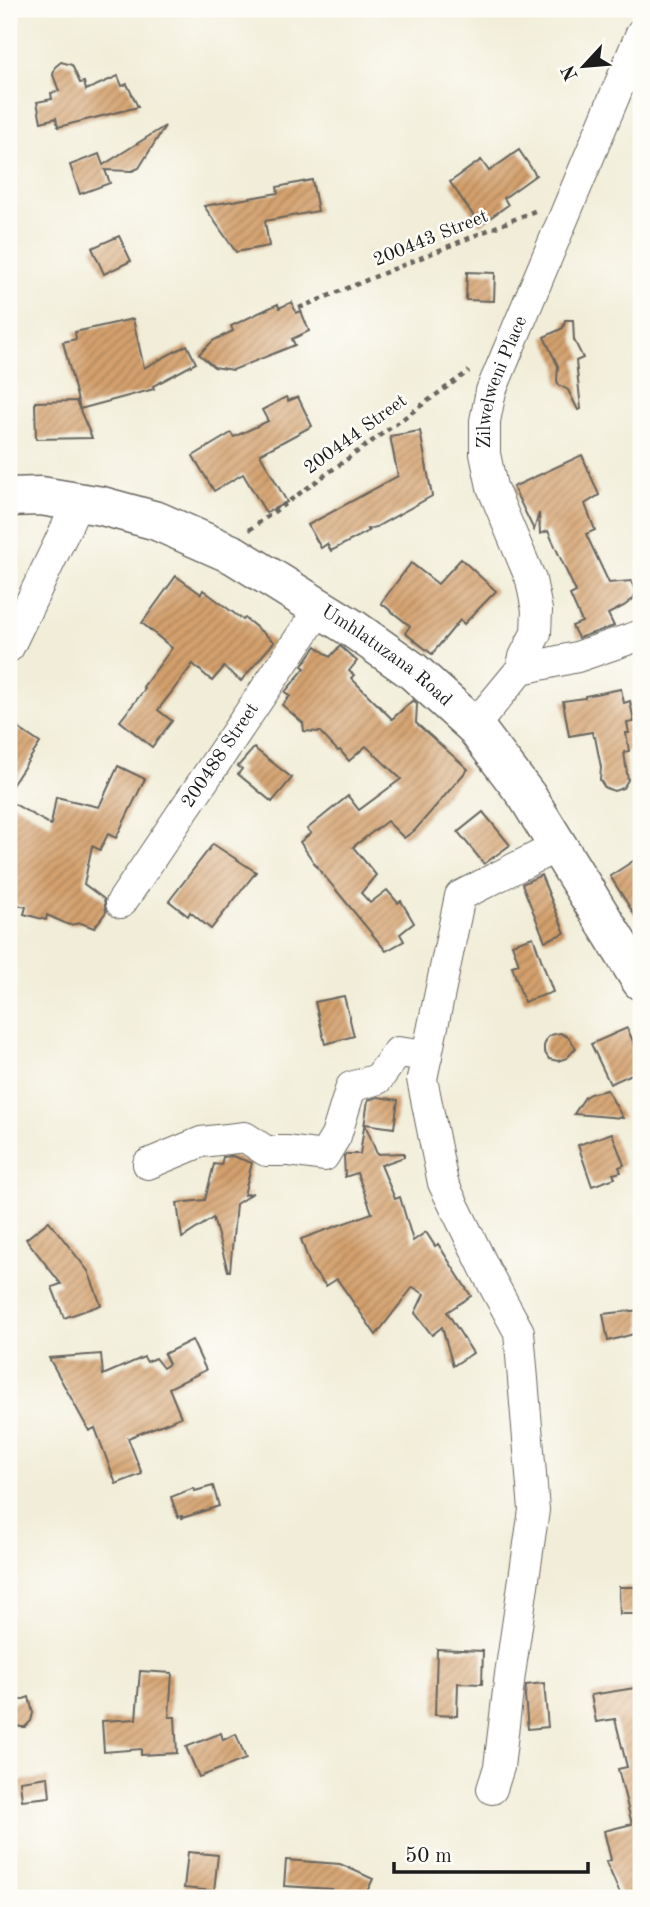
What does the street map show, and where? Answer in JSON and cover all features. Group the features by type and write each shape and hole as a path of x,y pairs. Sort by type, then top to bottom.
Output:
{"street":[{"name":"Zilwelweni Place","path":"474,726 521,668 536,633 536,602 531,580 492,487 485,453 485,421 491,391 641,33"},
{"name":"Umhlatuzana Road","path":"9,497 41,496 102,506 157,521 234,555 320,608 413,671 474,726 527,796 641,981"},
{"path":"9,647 78,503"},
{"name":"200488 Street","path":"121,903 320,608"},
{"path":"521,668 577,657 641,635"},
{"path":"492,1789 499,1767 534,1510 519,1332 443,1183 422,1079 460,896 558,846"},
{"path":"148,1164 201,1142 245,1137 266,1151 324,1156 336,1136 351,1087 378,1079 398,1052 427,1056"}],"path":[{"name":"200443 Street","path":"299,308 573,195"},
{"name":"200444 Street","path":"222,550 458,377 509,347"}],"building":[{"path":"61,62 72,65 80,83 84,82 86,90 118,76 122,86 127,84 138,107 58,127 56,118 41,122 37,102 52,99 51,93 59,91 53,75 55,67"},
{"path":"165,126 139,168 132,171 105,170 110,183 80,194 70,165 99,154 103,165"},
{"path":"519,150 536,175 504,198 508,205 480,225 450,182 481,160 489,171"},
{"path":"312,180 318,211 265,221 269,246 236,252 204,206 278,193 277,187"},
{"path":"119,236 131,261 104,274 92,248"},
{"path":"467,272 495,273 494,301 466,300"},
{"path":"292,302 296,313 301,311 309,331 292,339 295,345 233,370 214,367 199,354 214,340 233,331 231,326 278,304 279,308"},
{"path":"133,319 144,368 187,345 196,363 153,386 154,389 80,409 63,342 76,339 75,332"},
{"path":"565,320 573,320 574,340 583,358 576,361 581,409 578,410 568,390 557,381 558,366 544,337 563,328"},
{"path":"286,397 288,401 298,397 312,426 260,454 287,502 266,513 243,474 214,491 193,456 231,433 234,437 268,421 262,410"},
{"path":"76,401 92,438 36,439 35,402"},
{"path":"420,431 432,496 376,527 367,529 369,531 331,551 327,544 321,548 308,525 398,476 390,436"},
{"path":"582,455 599,495 585,504 595,530 586,534 609,583 631,581 636,592 633,599 608,614 614,626 578,638 572,626 582,622 570,595 576,592 548,531 540,534 539,513 534,530 513,487"},
{"path":"461,559 496,591 464,624 460,620 432,654 405,633 410,626 381,603 411,563 438,584"},
{"path":"176,576 201,594 203,590 243,620 245,618 274,642 241,681 224,667 212,681 193,664 158,710 172,721 152,747 120,721 172,648 142,623"},
{"path":"316,646 330,657 340,646 357,661 349,671 354,675 351,678 392,719 413,700 417,704 416,723 468,769 415,830 404,838 387,821 353,847 376,875 361,893 370,903 387,890 398,903 401,901 414,923 400,934 404,941 386,951 317,867 300,842 311,833 307,829 348,796 359,810 401,779 366,746 349,761 320,732 304,731 303,723 282,705 290,696 285,692 305,668 302,666"},
{"path":"621,689 624,703 630,701 634,722 627,723 629,751 624,752 628,780 623,788 614,791 605,788 600,780 601,767 592,732 569,736 563,701"},
{"path":"9,722 40,743 9,790"},
{"path":"254,748 292,778 272,802 238,774 242,769 238,766"},
{"path":"118,766 145,779 116,838 108,834 100,850 92,846 84,884 104,899 106,912 94,928 81,923 69,925 47,915 46,920 24,914 26,907 9,903 9,801 51,825 56,797 99,807"},
{"path":"483,812 510,845 484,864 458,832"},
{"path":"213,844 256,872 211,929 190,912 188,916 169,901"},
{"path":"641,856 641,925 610,876"},
{"path":"541,875 565,933 545,941 522,884"},
{"path":"533,937 553,992 524,1002 512,966 519,964 512,944"},
{"path":"344,996 354,1036 325,1044 315,1002"},
{"path":"627,1028 641,1059 641,1070 610,1084 591,1044"},
{"path":"560,1033 568,1037 576,1048 567,1058 558,1061 549,1059 544,1051 547,1038"},
{"path":"607,1090 623,1118 574,1114 585,1097"},
{"path":"378,1097 398,1100 394,1128 365,1124 377,1154 404,1153 404,1157 381,1165 395,1199 400,1197 413,1241 426,1232 435,1246 438,1244 471,1296 447,1312 473,1353 453,1366 442,1327 432,1335 415,1313 424,1294 413,1287 376,1335 337,1279 326,1286 311,1268 301,1239 372,1213 357,1173 345,1177 344,1156 360,1154 368,1100"},
{"path":"612,1133 624,1165 619,1167 621,1172 613,1174 615,1178 592,1186 578,1145"},
{"path":"232,1156 252,1163 244,1195 253,1193 236,1204 228,1271 213,1218 182,1238 177,1203 205,1200 214,1164 221,1165 223,1157"},
{"path":"49,1221 88,1271 101,1305 64,1318 52,1287 61,1284 26,1239"},
{"path":"641,1310 641,1332 608,1341 603,1314"},
{"path":"192,1340 206,1370 169,1388 181,1417 128,1438 142,1474 116,1484 95,1428 89,1431 49,1358 101,1354 103,1375 144,1357 147,1362 155,1358 163,1368 169,1364 164,1354"},
{"path":"213,1486 219,1506 178,1517 171,1497 194,1488 195,1491"},
{"path":"619,1587 641,1587 641,1614 620,1614"},
{"path":"437,1649 483,1651 482,1684 458,1683 457,1716 435,1715"},
{"path":"140,1671 172,1673 169,1717 175,1717 177,1753 141,1755 141,1749 104,1752 102,1721 136,1719"},
{"path":"544,1683 548,1727 528,1729 526,1685"},
{"path":"641,1687 641,1898 622,1898 606,1862 611,1860 604,1831 632,1824 618,1769 627,1767 615,1719 596,1722 591,1695"},
{"path":"29,1697 33,1713 31,1721 25,1727 9,1724 9,1704"},
{"path":"221,1733 223,1740 236,1734 246,1759 199,1777 186,1747"},
{"path":"48,1777 50,1797 22,1800 20,1781"},
{"path":"188,1852 218,1855 214,1891 184,1888"},
{"path":"286,1860 340,1864 373,1879 364,1898 329,1898 332,1889 284,1886"}]}
